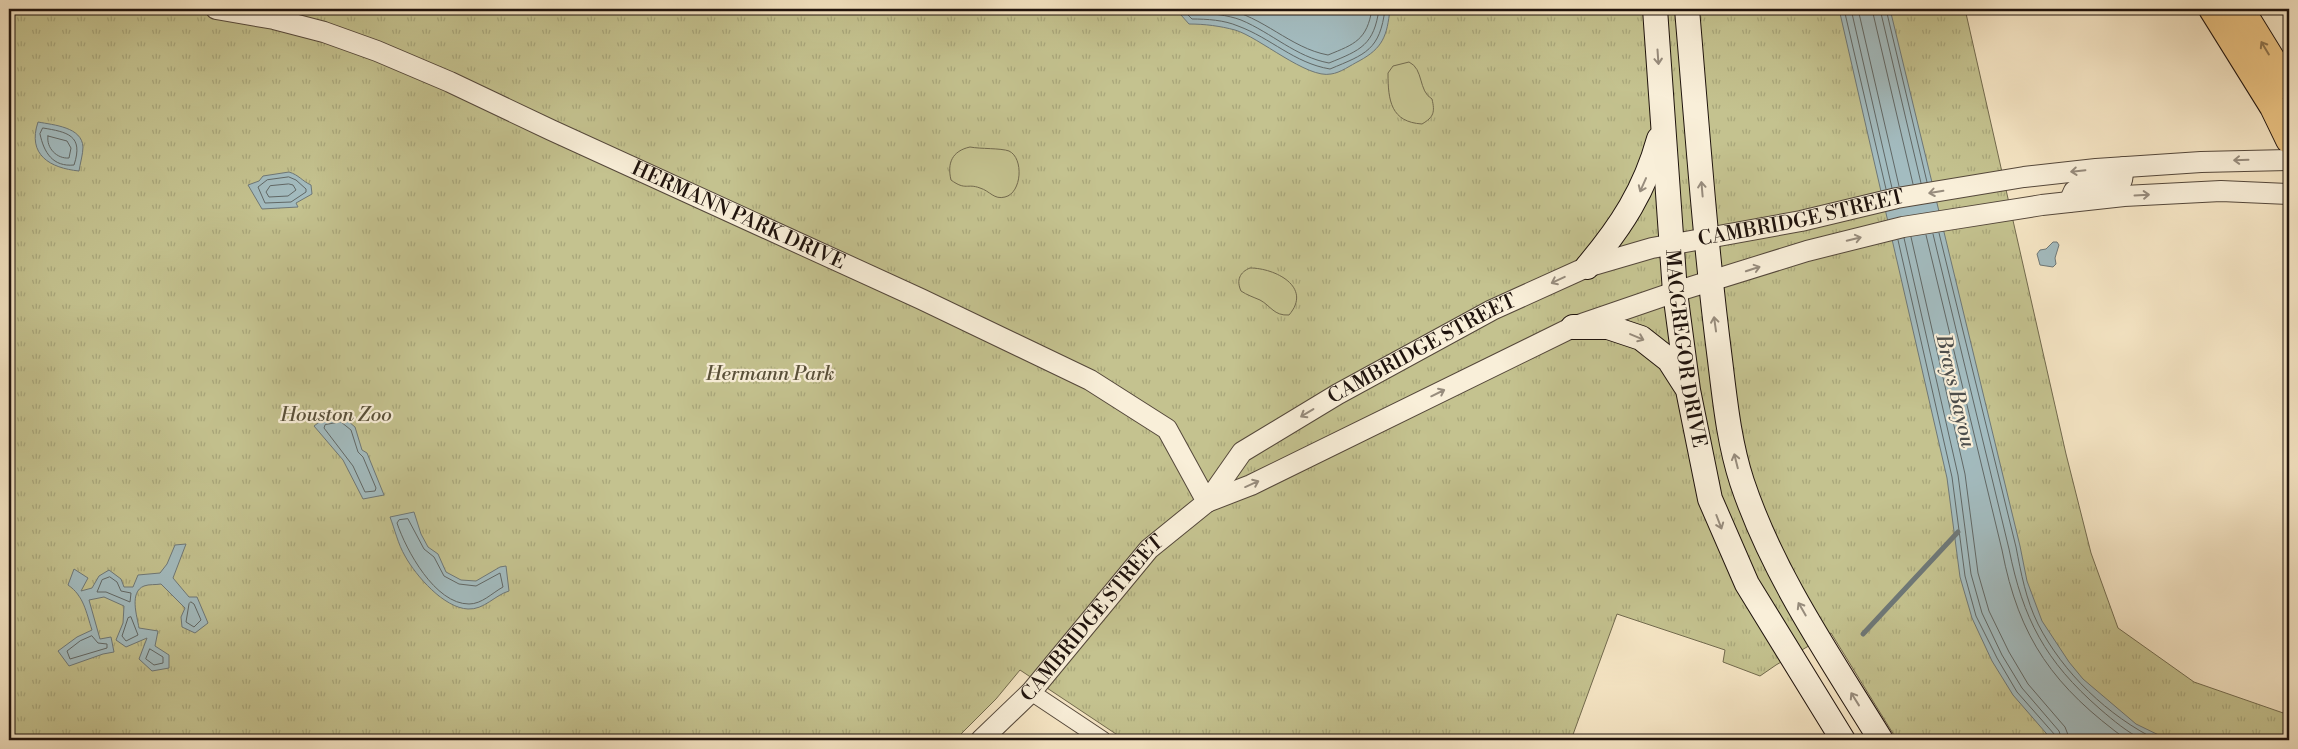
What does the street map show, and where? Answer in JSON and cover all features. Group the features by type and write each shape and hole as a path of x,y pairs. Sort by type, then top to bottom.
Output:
{"main road":[{"name":"MACGREGOR DRIVE","path":"1655,9 1675,292 1688,390 1710,499 1747,584 1843,740"},
{"name":"MACGREGOR DRIVE","path":"1687,9 1709,281 1730,433 1741,480 1756,522 1776,564 1826,651 1881,740"},
{"path":"2212,9 2273,107 2289,140"},
{"path":"2241,9 2289,87"},
{"path":"1586,267 1614,236 1636,200 1652,162 1663,122"},
{"path":"1573,327 1608,326 1642,338 1669,360 1688,390"}],"street":[{"name":"HERMANN PARK DRIVE","path":"216,9 274,19 324,32 377,51 450,82 921,299 1090,380 1167,430 1207,502"},
{"name":"CAMBRIDGE STREET","path":"981,740 1031,692 1150,549 1207,502 1242,452 1338,394 1483,315 1586,267 1637,251 1801,221 1897,198 2024,177 2124,167 2244,160 2289,160"},
{"path":"2069,202 2074,191 2084,185 2122,180 2124,167"},
{"name":"CAMBRIDGE STREET","path":"1207,502 1251,485 1573,327 1675,292 1807,251 1903,227 2069,202 2124,196 2221,191 2289,194"},
{"path":"1031,692 1102,740"}],"green space":[{"name":"Hermann Park","path":"9,9 1965,9 2066,454 2091,553 2118,628 2194,682 2289,715 2289,740 1897,740 1831,633 1760,676 1723,662 1725,650 1617,614 1571,740 1125,740 1020,670 996,699 955,740 9,740"},
{"path":"1409,62 1414,65 1425,91 1432,99 1433,114 1422,124 1404,119 1398,114 1393,108 1389,92 1388,73 1393,66"},
{"path":"970,147 1005,150 1014,155 1019,168 1019,175 1018,183 1011,194 1001,198 983,189 963,186 951,180 950,168 952,159 959,151"},
{"path":"1250,268 1270,271 1280,275 1294,288 1297,296 1295,305 1289,315 1276,312 1264,302 1241,291 1240,277"}],"water":[{"path":"1182,9 1390,9 1385,34 1374,51 1342,71 1321,74 1296,64 1235,30 1201,24 1189,24 1181,15"},
{"name":"Brays Bayou","path":"1839,9 1890,9 2027,581 2042,621 2069,662 2083,679 2136,724 2169,740 2052,740 2013,695 1992,661 1972,618 1960,577 1947,478"},
{"path":"38,122 66,128 78,135 83,147 79,171 50,163 38,151 35,133"},
{"path":"289,172 311,185 312,194 296,203 298,207 262,209 248,185 259,181 263,176"},
{"path":"2053,242 2057,242 2059,245 2055,258 2056,264 2053,267 2040,265 2037,254"},
{"path":"342,416 355,427 362,450 367,453 384,495 363,499 343,460 314,426 322,420"},
{"path":"414,512 421,534 428,547 438,554 446,572 461,580 476,581 500,567 506,566 509,591 474,609 459,607 440,597 416,573 405,556 390,517"},
{"path":"186,544 173,578 189,597 197,597 208,623 195,633 182,627 181,617 185,608 161,584 144,586 139,589 135,599 139,628 158,631 155,646 169,655 169,668 152,671 139,659 147,638 126,647 116,640 123,623 124,606 104,597 89,600 100,639 111,637 114,652 69,666 58,651 77,637 92,630 81,599 68,585 74,569 88,578 81,591 92,588 99,576 109,570 121,579 124,587 133,587 138,575 160,573 167,564 175,545"}],"waterway":[{"path":"1863,634 1958,532"}],"park label":[{"name":"Houston Zoo","path":"336,415"}]}
